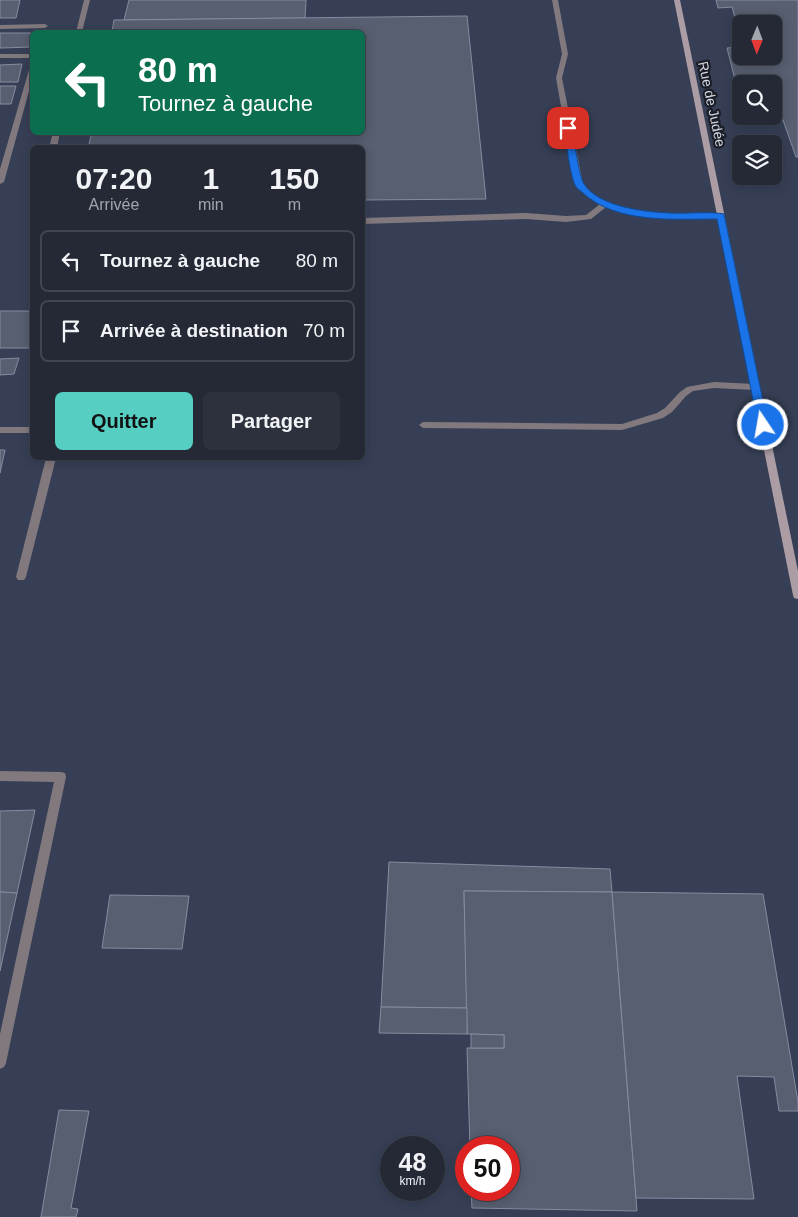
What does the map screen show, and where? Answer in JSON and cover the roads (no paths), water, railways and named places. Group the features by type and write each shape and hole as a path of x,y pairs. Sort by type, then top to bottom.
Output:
{"main road":[{"name":"Rue de Judée","path":"677,0 798,595"}],"lane":[{"path":"79,30 86,0"},
{"path":"554,0 565,54 559,78 579,185 605,204 633,212 668,216 721,216"},
{"path":"0,27 45,26"},
{"path":"0,56 30,56"},
{"path":"0,182 30,77"},
{"path":"365,221 526,216 566,220 588,216 605,204"},
{"path":"423,425 622,427 651,420 666,412 677,399 691,389 720,385 755,387"},
{"path":"0,430 30,430"},
{"path":"21,576 50,460"},
{"path":"0,776 61,777 0,1063"}]}
